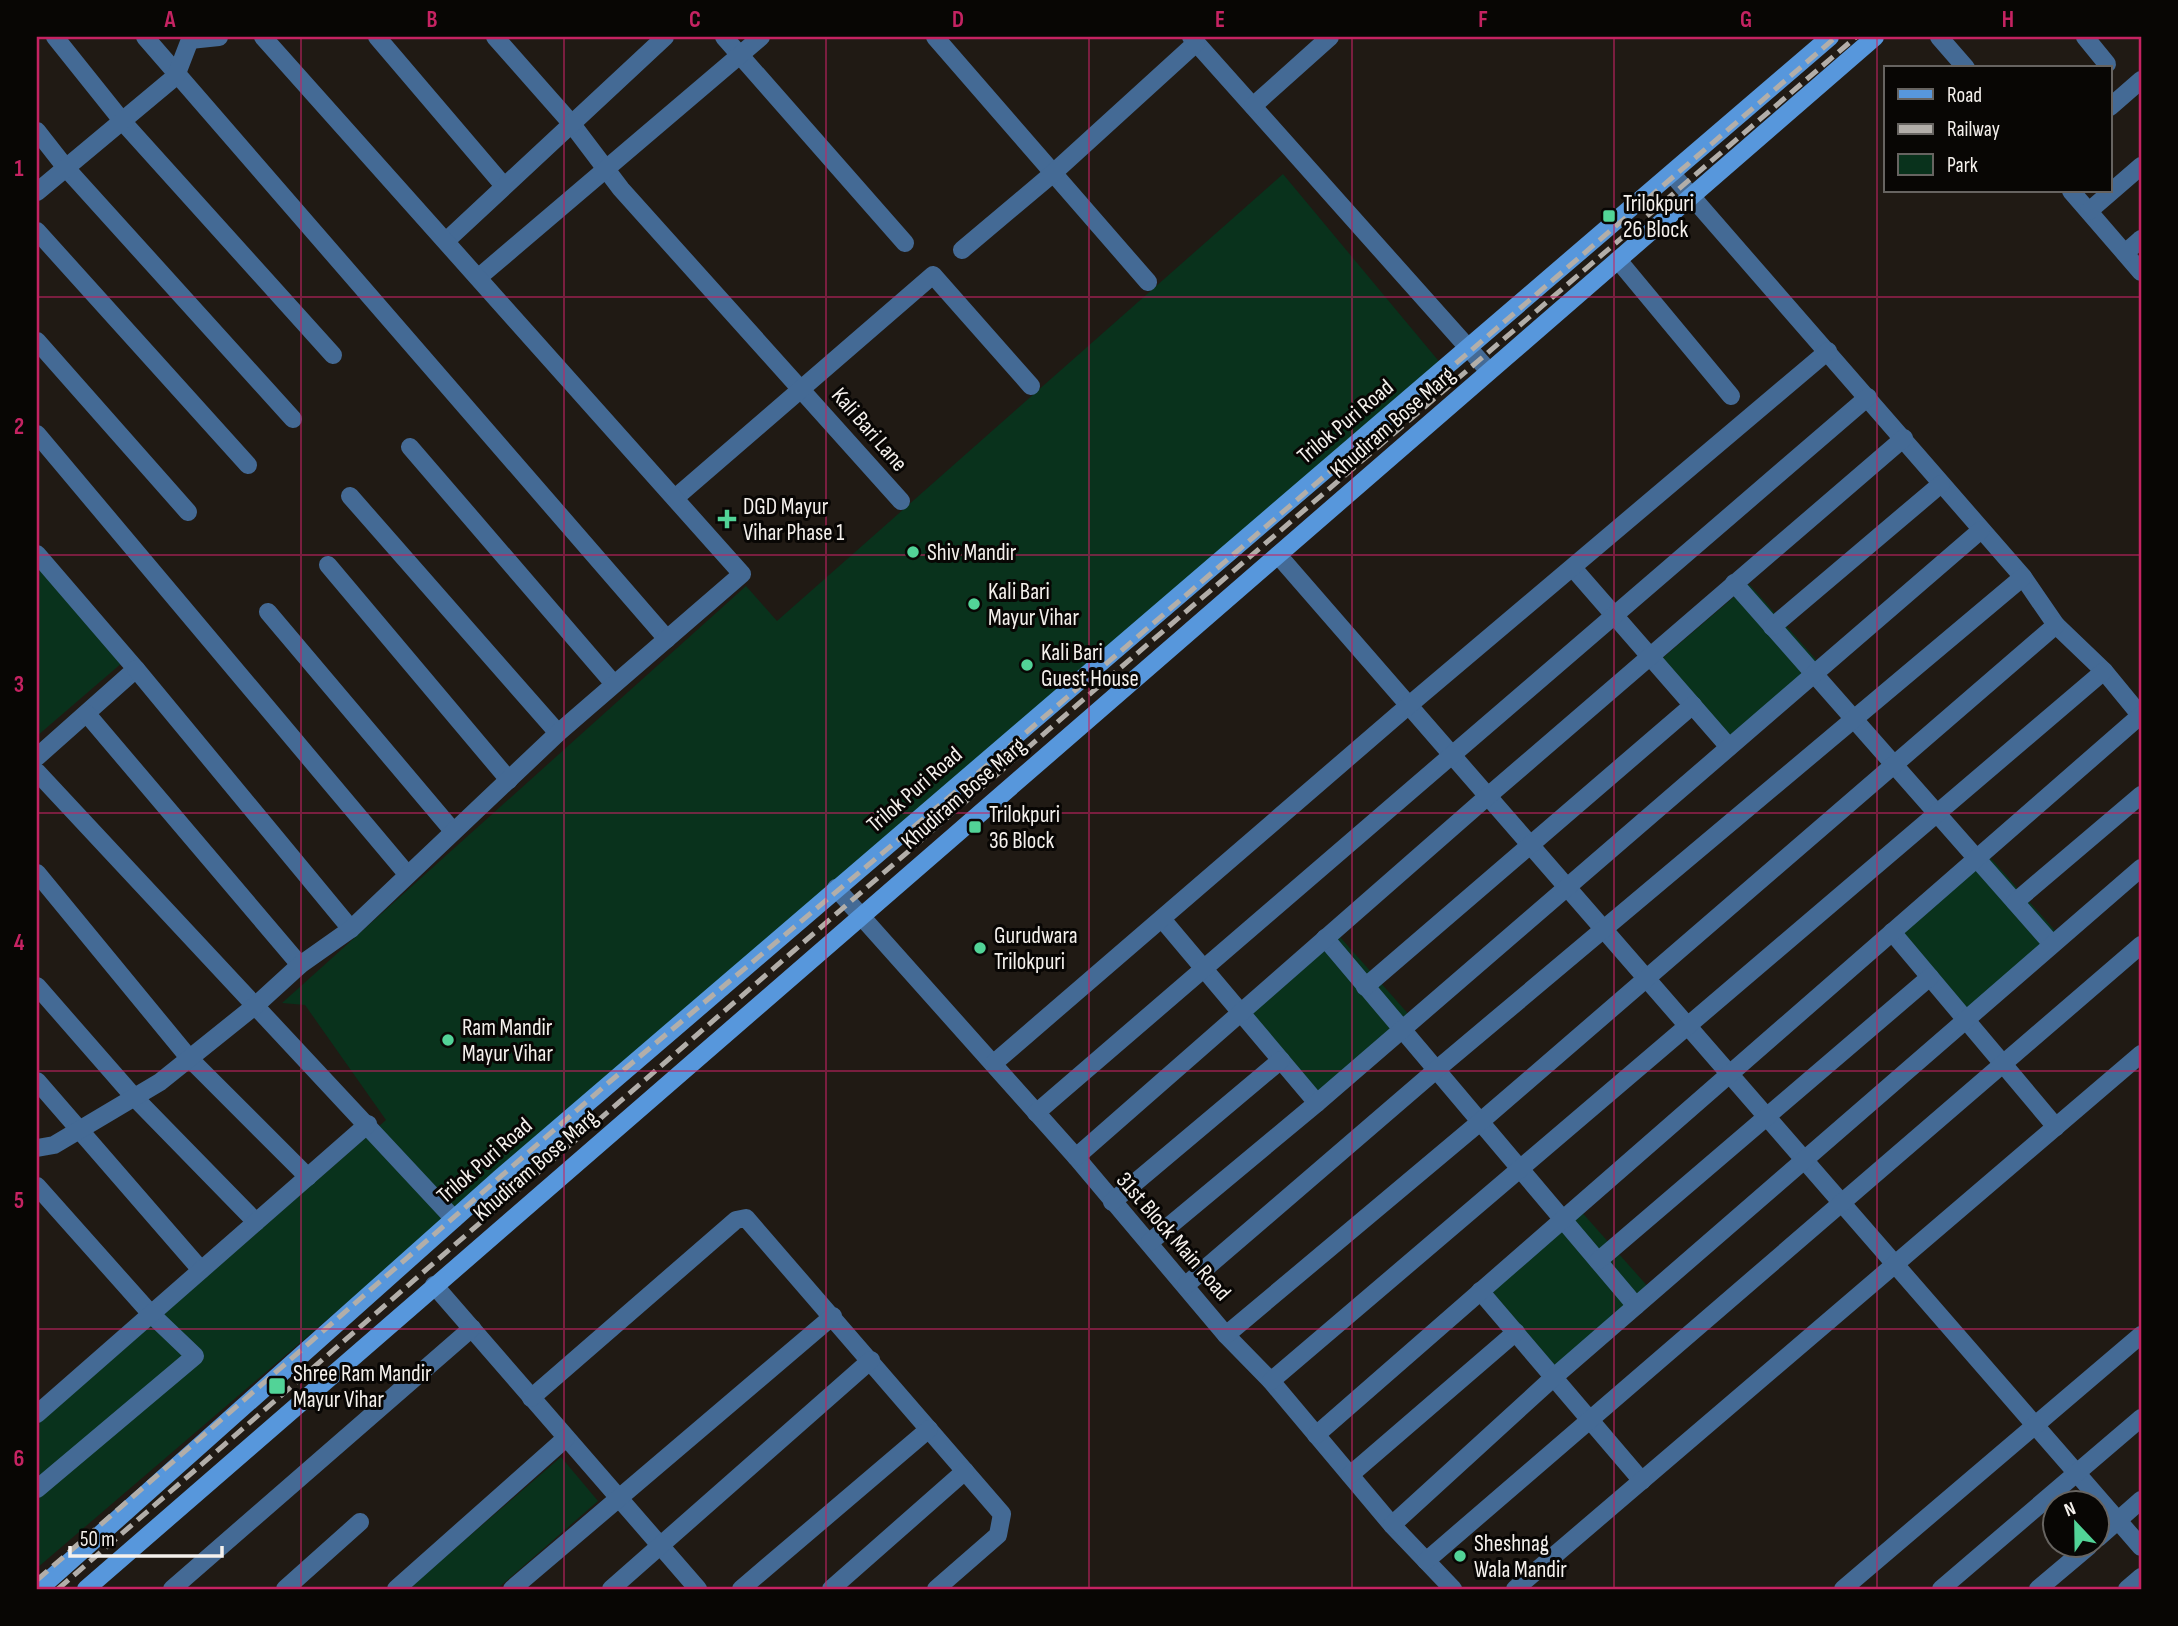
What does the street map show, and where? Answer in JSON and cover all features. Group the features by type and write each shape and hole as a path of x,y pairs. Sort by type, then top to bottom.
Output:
{"street":[{"path":"55,37 122,122 333,355"},
{"path":"145,37 176,76 269,178 667,639"},
{"path":"37,192 176,76 191,38 219,37"},
{"path":"37,1148 54,1145 134,1097 190,1059 300,965 351,929 558,733 742,575 479,277 262,37"},
{"path":"377,37 504,186"},
{"name":"Kali Bari Lane","path":"495,37 571,123 606,169 901,501"},
{"path":"446,241 666,37"},
{"path":"724,37 905,243"},
{"path":"479,277 761,37"},
{"path":"935,37 1051,175 1148,282"},
{"path":"1252,106 1330,37"},
{"name":"Trilok Puri Road","path":"39,1589 454,1219 836,888 1830,37"},
{"name":"Khudiram Bose Marg","path":"86,1589 861,912 1278,555 1488,370 1875,37"},
{"path":"1940,37 1964,66"},
{"path":"2085,37 2107,64"},
{"path":"962,250 1051,175 1194,40 1488,370"},
{"path":"2112,105 2141,80"},
{"path":"37,131 66,168 293,419"},
{"path":"2112,191 2141,166"},
{"path":"1316,1435 2141,716 2104,670 2056,625 2023,577 1672,174"},
{"path":"2072,192 2141,272"},
{"path":"2089,211 2111,192"},
{"path":"37,231 248,465"},
{"path":"2125,253 2141,239"},
{"path":"1618,260 1731,396"},
{"path":"675,498 933,275 1031,386"},
{"path":"37,341 188,512"},
{"path":"994,1063 1408,705 1828,351"},
{"path":"1037,1113 1868,397"},
{"path":"37,434 407,874"},
{"path":"1076,1157 1488,796 1904,438"},
{"path":"410,447 614,684"},
{"path":"1772,627 1941,484"},
{"path":"350,496 558,733"},
{"path":"1150,1242 1317,1103 1565,886 1981,530"},
{"path":"37,554 351,929"},
{"path":"1278,555 2141,1547"},
{"path":"328,565 509,780"},
{"path":"1573,568 1729,747"},
{"path":"1186,1285 1436,1070 2023,577"},
{"path":"1734,583 2052,944"},
{"path":"268,612 453,831"},
{"path":"1226,1335 1480,1122 2056,625"},
{"path":"37,757 136,669"},
{"path":"1271,1381 2104,670"},
{"path":"1365,987 1693,705"},
{"path":"87,714 300,965"},
{"path":"37,772 454,1219"},
{"path":"2015,902 2141,795"},
{"path":"1392,1525 1554,1377 2141,868"},
{"path":"37,873 190,1059 308,1177"},
{"name":"31st Block Main Road","path":"836,888 861,912 994,1063 1112,1202 1150,1242 1226,1335 1271,1381 1392,1525 1453,1589"},
{"path":"1162,919 1317,1103"},
{"path":"1892,932 2056,1127"},
{"path":"1325,938 1636,1306"},
{"path":"1426,1561 2141,945"},
{"path":"1598,1261 1930,977"},
{"path":"37,986 134,1097 256,1222"},
{"path":"1516,1589 2141,1054"},
{"path":"1112,1202 1281,1060"},
{"path":"37,1081 201,1270"},
{"path":"40,1405 151,1314 368,1124"},
{"path":"37,1186 151,1314 195,1356 37,1489"},
{"path":"531,1398 742,1217 751,1221 1002,1514 1002,1529 936,1589"},
{"path":"434,1285 698,1589"},
{"path":"1480,1291 1642,1481"},
{"path":"512,1589 833,1316"},
{"path":"172,1589 472,1328"},
{"path":"1350,1475 1516,1332"},
{"path":"1843,1589 2141,1335"},
{"path":"611,1589 871,1360"},
{"path":"1941,1589 2141,1418"},
{"path":"741,1589 929,1429"},
{"path":"396,1589 566,1438"},
{"path":"831,1589 965,1471"},
{"path":"2112,1525 2141,1500"},
{"path":"285,1589 360,1522"},
{"path":"2038,1589 2072,1560"},
{"path":"2127,1589 2141,1577"}],"green space":[{"path":"1283,174 1442,365 37,1568 37,1425 386,1120 305,1005 282,1003 746,586 777,621"},
{"path":"37,548 130,656 37,736"},
{"path":"1749,584 1820,664 1727,743 1658,662"},
{"path":"1987,854 2058,934 1965,1013 1897,932"},
{"path":"1340,937 1411,1017 1318,1096 1249,1015"},
{"path":"1579,1209 1650,1289 1557,1368 1488,1287"},
{"path":"561,1457 598,1501 497,1589 408,1589"}],"railway":[{"path":"37,1580 607,1084 1022,736 1836,37"},
{"path":"58,1589 1084,699 1856,37"}],"place":[{"name":"Trilokpuri 26 Block","path":"1609,216"},
{"name":"DGD Mayur Vihar Phase 1","path":"727,519"},
{"name":"Shiv Mandir","path":"913,552"},
{"name":"Kali Bari Mayur Vihar","path":"974,604"},
{"name":"Kali Bari Guest House","path":"1027,665"},
{"name":"Trilokpuri 36 Block","path":"975,827"},
{"name":"Gurudwara Trilokpuri","path":"980,948"},
{"name":"Ram Mandir Mayur Vihar","path":"448,1040"},
{"name":"Shree Ram Mandir Mayur Vihar","path":"277,1386"},
{"name":"Sheshnag Wala Mandir","path":"1460,1556"}]}
